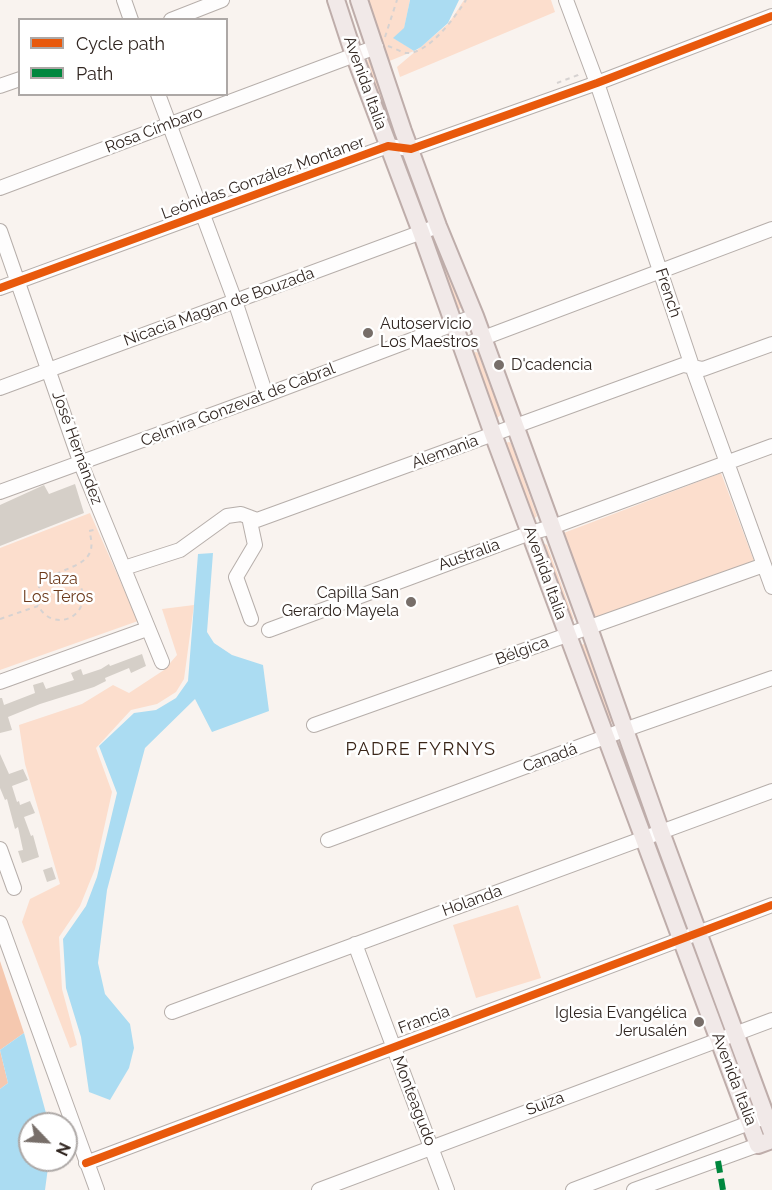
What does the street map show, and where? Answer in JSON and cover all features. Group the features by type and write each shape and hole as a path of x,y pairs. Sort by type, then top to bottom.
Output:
{"main road":[{"name":"Avenida Italia","path":"336,0 493,435 718,1039 763,1124"},
{"name":"Avenida Italia","path":"359,0 385,50 403,131 438,226 475,316 589,628 734,1034 763,1124 765,1142"}],"street":[{"path":"123,0 130,18"},
{"path":"176,18 222,0"},
{"name":"French","path":"566,0 597,83 692,366 772,587"},
{"name":"Leónidas González Montaner","path":"0,288 388,146 411,149 597,83 772,16"},
{"name":"Rosa Címbaro","path":"0,188 354,54 385,50"},
{"path":"0,86 18,80"},
{"path":"159,96 235,301 266,395"},
{"name":"Nicacia Magan de Bouzada","path":"0,388 438,226"},
{"path":"462,346 772,229"},
{"name":"José Hernández","path":"0,231 81,464 162,662"},
{"name":"Celmira Gonzevat de Cabral","path":"0,492 81,464 475,316"},
{"name":"Alemania","path":"124,568 180,550 227,516 241,514 257,520 683,365 703,369 772,344"},
{"name":"Australia","path":"269,630 772,446"},
{"path":"249,517 255,545 236,577 250,619"},
{"name":"Bélgica","path":"314,725 764,565"},
{"path":"0,682 147,628"},
{"name":"Canadá","path":"328,840 606,736 772,678"},
{"name":"Holanda","path":"172,1012 772,791"},
{"path":"0,849 14,888"},
{"name":"Francia","path":"86,1163 772,905"},
{"path":"0,923 97,1190"},
{"name":"Monteagudo","path":"355,944 447,1190"},
{"name":"Suiza","path":"319,1190 772,1020"},
{"path":"573,1190 763,1124"},
{"path":"634,1190 765,1142"}],"path":[{"path":"397,0 385,38 385,50 407,53 421,49 450,24 466,0"},
{"path":"556,83 578,75 583,64"},
{"path":"53,575 63,574 74,578 83,590 83,603 72,618 61,621 46,616 39,606 37,596 40,587 53,575 85,562 91,551 92,540 89,531 107,527"},
{"path":"0,619 39,606"}],"green space":[{"path":"365,0 410,0 404,29 394,38 414,51 387,62"},
{"path":"464,0 551,0 555,12 400,77 397,67 449,23"},
{"path":"372,58 395,129 389,130 367,60"},
{"path":"435,238 462,307 458,310 456,310 431,240"},
{"path":"476,352 501,415 497,418 495,418 472,353"},
{"path":"509,442 537,516 534,519 531,518 505,443"},
{"path":"721,473 754,561 591,620 561,534"},
{"name":"Plaza Los Teros","path":"90,513 138,621 0,670 0,548"},
{"path":"545,544 574,619 571,622 541,545"},
{"path":"194,605 184,679 176,692 157,704 131,710 96,748 112,792 95,869 80,906 59,937 62,989 77,1045 70,1048 22,922 30,899 60,884 25,764 19,725 82,704 113,685 129,693 164,670 177,655 162,609"},
{"path":"584,644 613,721 609,724 580,645"},
{"path":"620,746 649,821 645,824 616,747"},
{"path":"518,905 541,978 476,998 453,925"}],"shaded area":[{"path":"0,961 24,1033 0,1050"},
{"path":"0,1050 8,1083 0,1089"}],"water":[{"path":"410,0 459,0 448,23 414,51 393,38 404,28"},
{"path":"213,553 207,632 214,643 232,655 263,665 269,711 212,732 195,699 145,748 107,890 98,963 105,994 130,1024 134,1048 129,1068 110,1100 89,1092 81,1037 66,988 63,939 86,906 97,877 117,793 99,746 134,713 156,710 176,698 188,681 198,554"},
{"path":"24,1033 46,1112 18,1112 18,1172 47,1172 45,1190 0,1190 0,1089 8,1083 0,1050"}],"building":[{"path":"75,484 84,513 0,546 0,505 44,485 49,494"},
{"path":"142,654 146,666 131,673 129,668 105,678 106,681 94,687 8,717 12,730 0,733 0,698 4,705 35,693 33,685 43,682 46,689 74,680 71,673 81,669 83,675"},
{"path":"0,754 9,774 23,769 28,780 12,786 17,802 19,801 20,805 30,801 35,813 24,817 31,836 33,835 39,857 22,863 18,851 23,850 18,827 15,829 7,799 5,800 0,788"},
{"path":"52,867 56,879 47,882 43,870"}],"marked path":[{"path":"718,1161 723,1190"}],"cycle path":[{"path":"0,288 388,146 411,149 597,83 772,16"},
{"path":"86,1163 772,905"}],"place":[{"name":"Autoservicio Los Maestros","path":"368,333"},
{"name":"D'cadencia","path":"499,365"},
{"name":"Capilla San Gerardo Mayela","path":"411,602"},
{"name":"Iglesia Evangélica Jerusalén","path":"699,1022"}],"district":[{"name":"PADRE FYRNYS","path":"421,750"}]}
